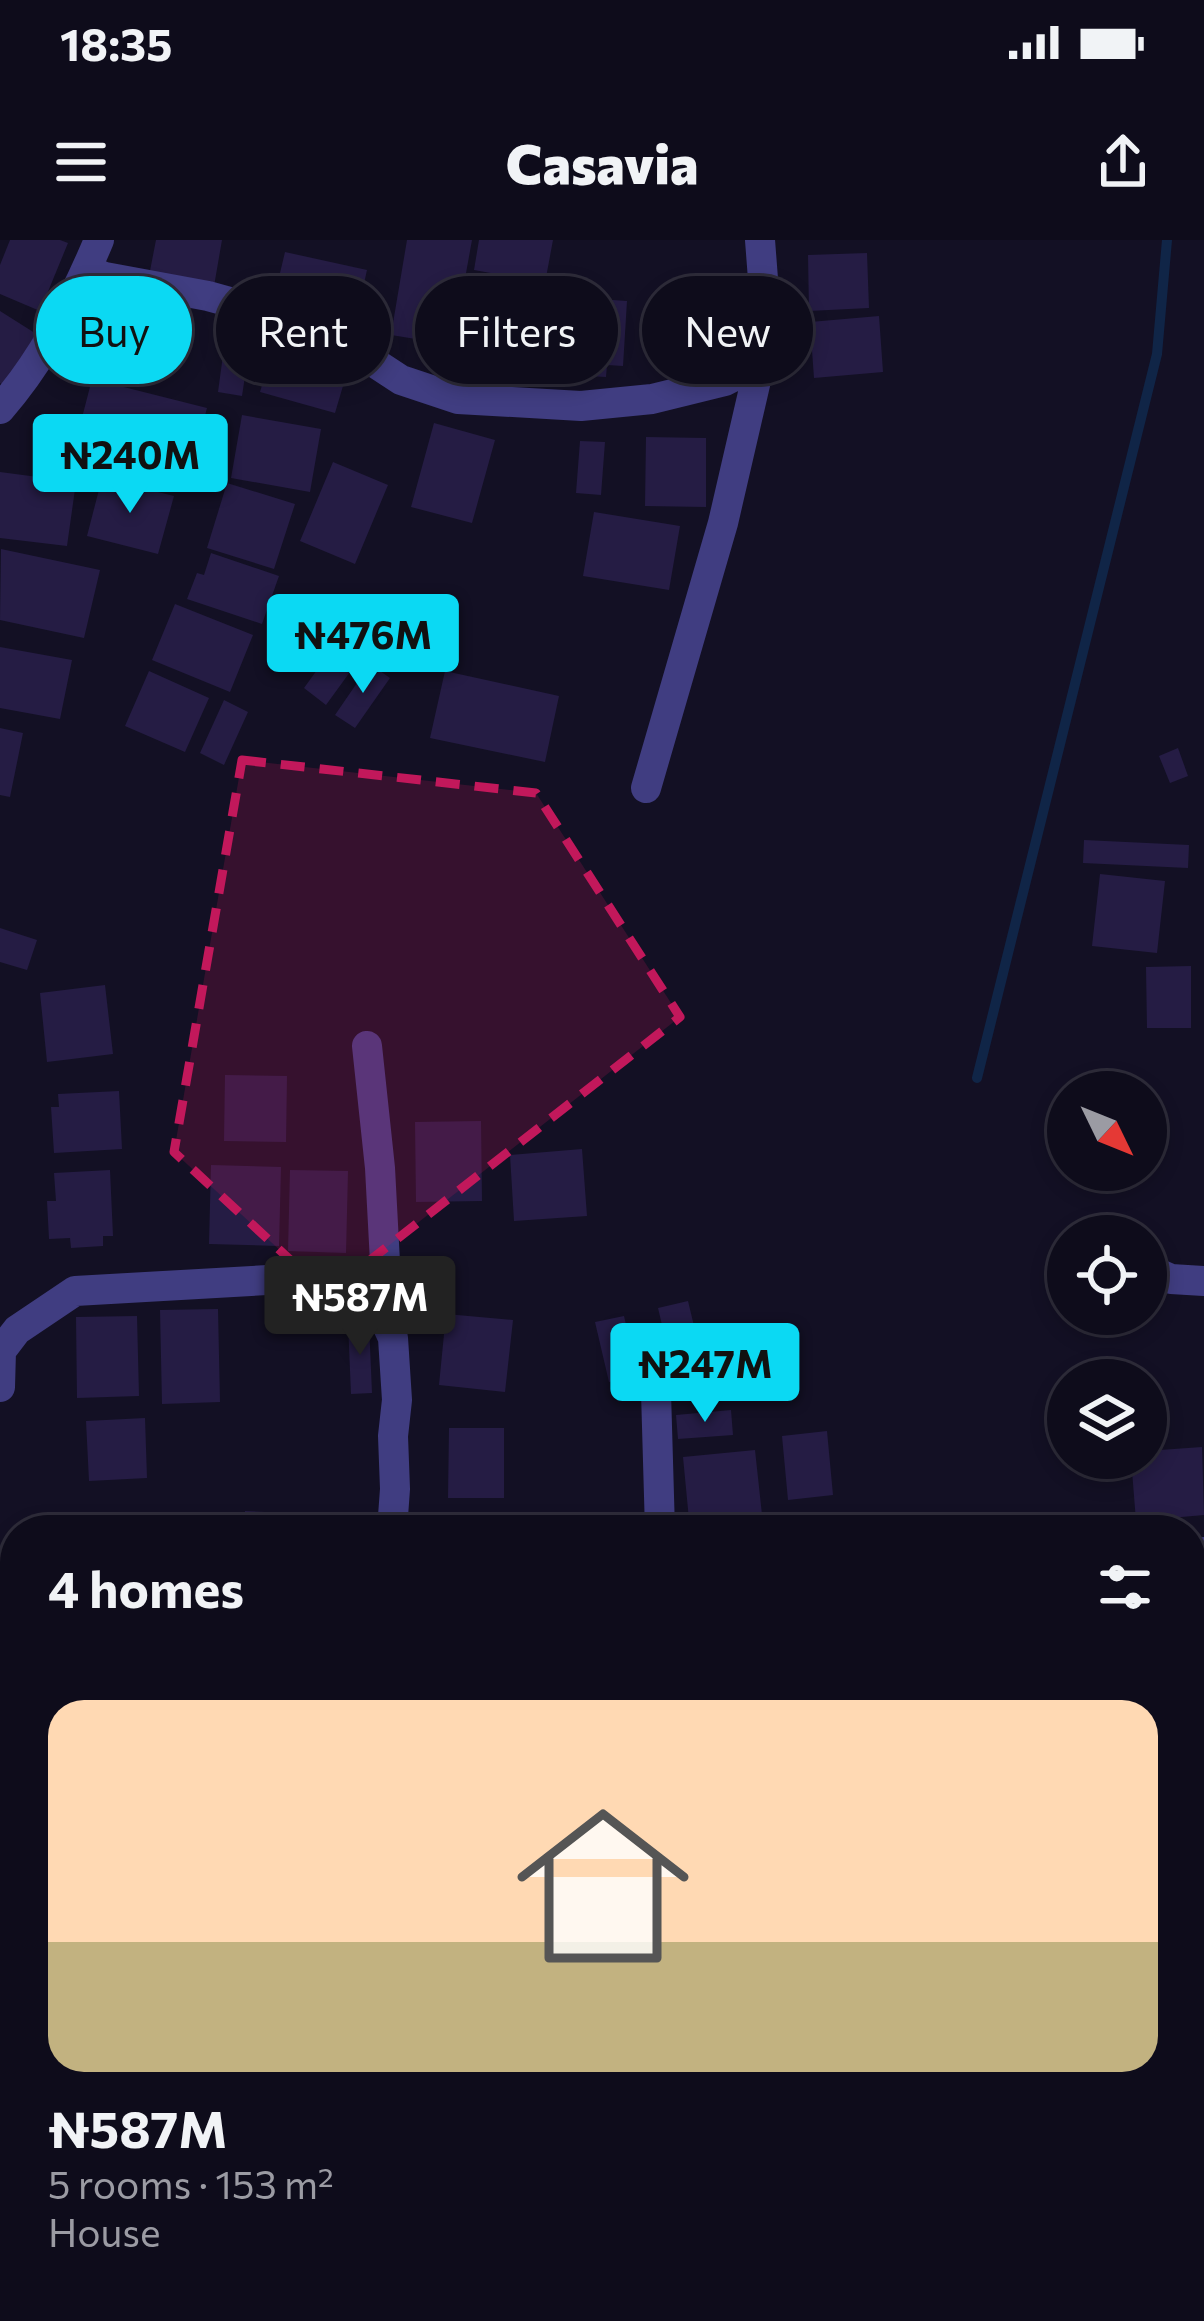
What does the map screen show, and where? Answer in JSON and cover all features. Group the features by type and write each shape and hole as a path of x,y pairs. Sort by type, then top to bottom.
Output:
{"street":[{"path":"0,409 29,376 99,240"},
{"path":"760,240 763,276"},
{"path":"86,270 208,296 320,327 401,380 458,399 581,406 652,400 717,384"},
{"path":"646,788 724,524 756,384"},
{"path":"0,1387 1,1351 17,1330 75,1292 339,1276 366,1279 385,1262 367,1046"},
{"path":"1167,1277 1204,1281"},
{"path":"366,1279 392,1338 397,1400 393,1515"},
{"path":"656,1392 660,1515"}],"highlighted area":[{"path":"242,760 536,793 680,1017 327,1294 174,1152"}],"building":[{"path":"10,240 68,243 54,276 36,276 36,309 0,294 0,265"},
{"path":"156,240 222,240 213,292 192,288 192,276 149,276"},
{"path":"407,240 472,240 465,276 415,276 415,339 391,335"},
{"path":"479,240 553,240 546,276 474,270"},
{"path":"285,252 367,270 366,276 279,276"},
{"path":"867,253 869,308 813,311 808,255"},
{"path":"618,300 627,301 623,366 618,366"},
{"path":"0,311 36,338 6,387 0,383"},
{"path":"879,316 883,372 814,378 813,322"},
{"path":"91,384 112,384 207,408 192,465 77,437"},
{"path":"219,384 244,384 242,396 218,392"},
{"path":"262,384 344,384 335,413 260,392"},
{"path":"242,415 321,429 310,492 231,478"},
{"path":"434,423 495,440 472,523 411,507"},
{"path":"646,437 706,438 706,507 645,506"},
{"path":"580,441 605,442 601,495 576,493"},
{"path":"333,462 388,485 355,564 300,541"},
{"path":"0,472 76,482 67,546 0,538"},
{"path":"102,478 174,496 158,554 87,536"},
{"path":"227,483 295,504 274,569 207,548"},
{"path":"594,512 680,526 669,590 583,576"},
{"path":"1,549 100,570 84,638 0,620"},
{"path":"211,553 279,576 262,624 187,599 197,573 204,575"},
{"path":"175,604 253,635 230,692 152,660"},
{"path":"335,645 358,661 326,705 304,688"},
{"path":"0,647 72,660 60,719 0,708"},
{"path":"370,664 390,678 355,728 335,715"},
{"path":"149,671 209,698 185,752 125,726"},
{"path":"445,671 559,696 545,762 430,738"},
{"path":"224,700 248,712 224,765 200,753"},
{"path":"0,728 23,733 10,797 0,795"},
{"path":"1178,748 1188,776 1170,783 1159,756"},
{"path":"1084,840 1189,845 1188,868 1083,863"},
{"path":"1100,874 1165,881 1157,953 1092,946"},
{"path":"0,928 37,940 27,970 0,962"},
{"path":"1191,966 1191,1028 1147,1028 1146,967"},
{"path":"105,985 113,1054 47,1062 40,993"},
{"path":"225,1075 287,1076 286,1142 224,1141"},
{"path":"119,1091 122,1149 54,1153 51,1107 59,1107 58,1094"},
{"path":"481,1121 482,1201 416,1202 415,1122"},
{"path":"582,1149 587,1216 514,1221 510,1155"},
{"path":"211,1165 281,1167 279,1246 209,1244"},
{"path":"110,1170 113,1236 103,1236 103,1246 71,1248 70,1238 49,1239 47,1201 56,1201 54,1173"},
{"path":"290,1170 348,1171 346,1253 288,1251"},
{"path":"688,1301 701,1355 671,1363 658,1308"},
{"path":"218,1309 220,1402 162,1404 160,1310"},
{"path":"446,1314 513,1320 505,1392 439,1385"},
{"path":"137,1316 139,1396 77,1398 76,1317"},
{"path":"624,1316 638,1376 609,1382 595,1322"},
{"path":"348,1323 369,1323 372,1393 351,1394"},
{"path":"731,1410 733,1435 678,1439 676,1415"},
{"path":"145,1418 147,1478 89,1481 86,1421"},
{"path":"449,1428 504,1428 504,1498 448,1498"},
{"path":"827,1431 833,1495 788,1500 782,1436"},
{"path":"1202,1447 1204,1515 1136,1515 1133,1479 1167,1479 1167,1450"},
{"path":"755,1450 762,1515 689,1515 683,1457"},
{"path":"245,1511 338,1515 245,1515"}],"waterway":[{"path":"977,1078 1157,354 1167,240"}]}
